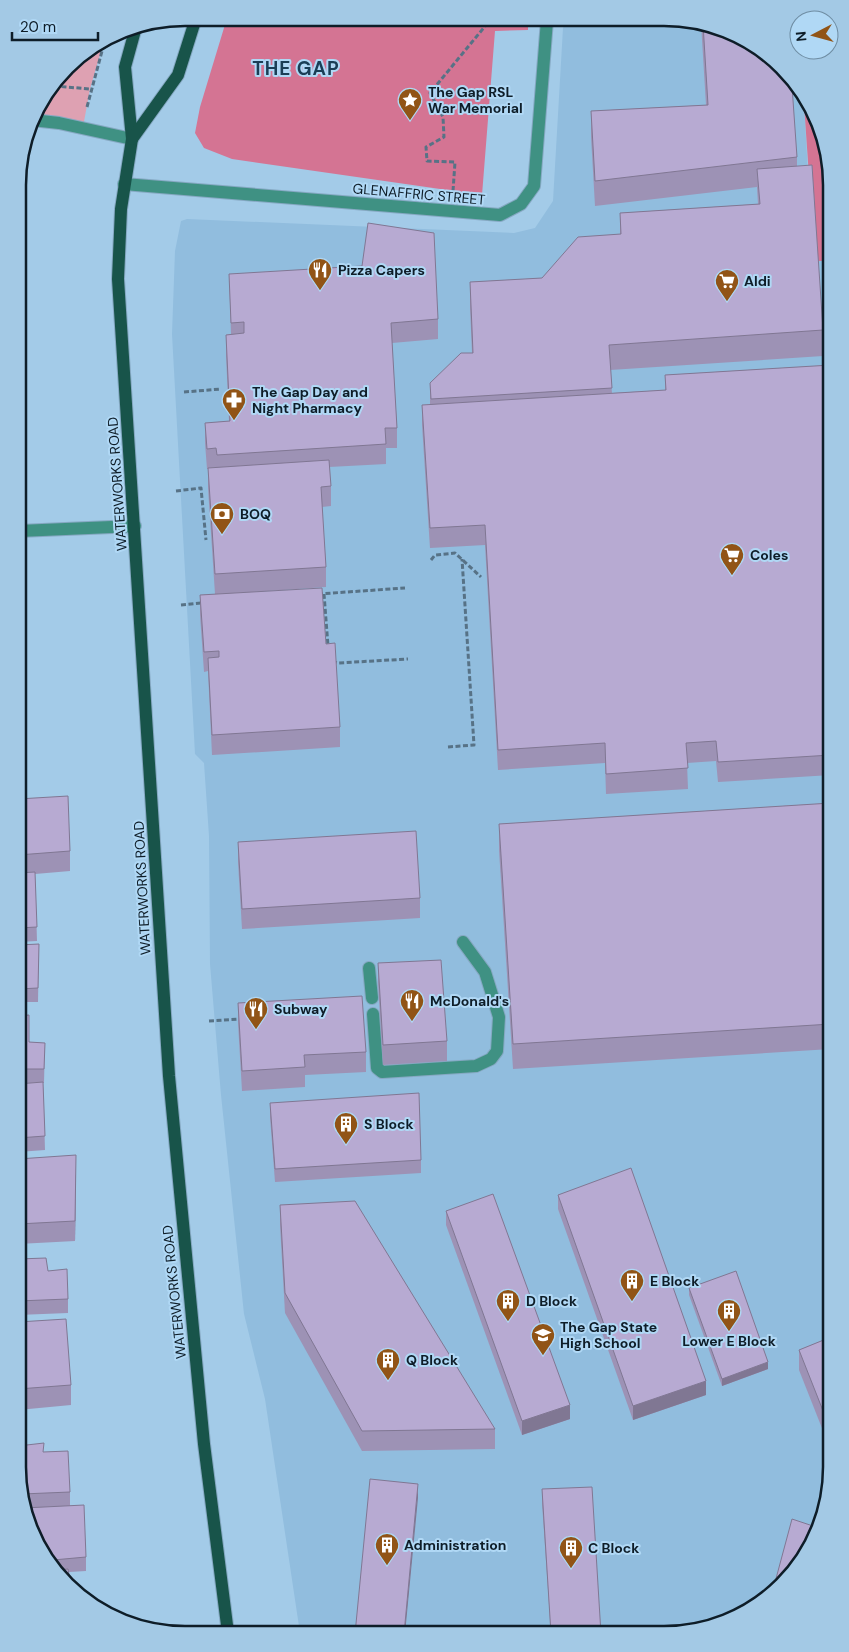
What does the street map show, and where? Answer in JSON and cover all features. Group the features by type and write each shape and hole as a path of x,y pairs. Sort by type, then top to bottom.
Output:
{"main road":[{"name":"WATERWORKS ROAD","path":"132,139 178,75 193,27"},
{"name":"WATERWORKS ROAD","path":"134,35 125,67 132,139 124,184 119,236 118,279 170,1085 204,1444 227,1626"}],"street":[{"name":"GLENAFFRIC STREET","path":"124,184 170,186 500,215 522,204 534,186 547,26"},
{"path":"40,121 84,127 132,139"},
{"path":"26,531 135,526"},
{"path":"373,1014 377,1068 382,1072 476,1066 491,1059 496,1051 499,1017 485,972 463,942"},
{"path":"370,968 372,998"}],"path":[{"path":"451,212 455,162 427,161 426,147 444,137 443,118 430,93 485,26"},
{"path":"84,127 90,89 102,50"},
{"path":"61,87 90,89"},
{"path":"184,392 221,389"},
{"path":"176,491 201,488 206,540"},
{"path":"450,554 456,546"},
{"path":"431,560 435,555 455,553 481,577"},
{"path":"448,747 474,745 466,651 462,559"},
{"path":"315,594 405,588"},
{"path":"324,594 328,652"},
{"path":"181,605 210,602"},
{"path":"329,662 408,659"},
{"path":"209,1021 240,1019"}],"shaded area":[{"path":"528,26 528,30 495,31 482,195 232,159 204,148 195,133 200,107 224,27"},
{"path":"564,26 663,26 695,29 715,35 752,53 768,66 796,97 804,112 809,190 817,261 823,260 822,1477 820,1498 811,1527 801,1546 790,1563 768,1586 752,1599 734,1609 695,1623 663,1626 299,1626 265,1399 244,1314 221,1095 210,964 209,836 204,763 195,754 172,334 175,251 181,221 187,219 514,233 535,228 553,201"},
{"path":"101,51 90,89 83,127 38,124 53,97 66,81 81,66"},
{"path":"805,112 820,154 823,186 823,261 817,261"}],"building":[{"path":"703,32 734,43 752,53 768,66 792,93 797,157 595,181 591,111 708,105"},
{"path":"812,165 823,330 609,345 612,388 431,399 430,383 461,353 473,353 470,282 542,278 578,237 621,234 620,213 760,204 757,169"},
{"path":"368,223 434,233 438,319 391,323 397,428 385,428 386,444 217,455 216,448 207,449 205,423 230,421 226,335 244,333 244,322 231,323 229,274 362,266"},
{"path":"823,365 823,756 718,762 716,741 686,743 688,768 606,774 605,743 498,750 485,525 430,528 422,405 666,390 665,375"},
{"path":"329,460 331,486 321,487 326,567 215,574 208,468"},
{"path":"322,588 326,644 335,643 340,727 212,735 208,658 219,657 219,651 204,652 200,595"},
{"path":"68,796 70,851 26,854 26,799"},
{"path":"823,804 822,1025 513,1044 499,824"},
{"path":"416,831 420,898 242,909 238,842"},
{"path":"35,872 37,927 26,928 26,873"},
{"path":"39,944 38,988 26,989 26,945"},
{"name":"McDonald's","path":"441,960 447,1041 383,1045 378,963"},
{"path":"362,996 366,1052 304,1055 305,1067 242,1071 238,1003"},
{"path":"26,1015 29,1015 29,1042 45,1043 44,1069 26,1069"},
{"path":"43,1082 45,1136 26,1137 26,1083"},
{"name":"S Block","path":"419,1093 421,1160 275,1169 270,1103"},
{"path":"76,1155 75,1221 26,1224 26,1158"},
{"name":"E Block","path":"631,1168 706,1381 633,1406 558,1195"},
{"name":"D Block","path":"493,1194 570,1405 522,1421 446,1211"},
{"name":"Q Block","path":"355,1201 495,1429 362,1431 285,1293 280,1205"},
{"path":"46,1258 48,1271 67,1269 68,1299 26,1301 26,1259"},
{"name":"Lower E Block","path":"736,1271 768,1362 722,1379 689,1288"},
{"path":"66,1319 71,1385 26,1388 26,1322"},
{"path":"822,1341 822,1408 799,1350"},
{"path":"44,1443 43,1452 68,1451 70,1492 29,1494 26,1445"},
{"name":"Administration","path":"370,1479 418,1484 405,1626 356,1626"},
{"name":"C Block","path":"592,1487 601,1626 551,1626 542,1489"},
{"path":"84,1505 86,1557 57,1560 43,1537 32,1508"},
{"path":"792,1519 812,1526 790,1563 776,1578"}],"place":[{"name":"The Gap RSL War Memorial","path":"410,121"},
{"name":"Pizza Capers","path":"320,291"},
{"name":"Aldi","path":"727,302"},
{"name":"The Gap Day and Night Pharmacy","path":"234,421"},
{"name":"BOQ","path":"222,535"},
{"name":"Coles","path":"732,576"},
{"name":"McDonald's","path":"412,1022"},
{"name":"Subway","path":"256,1030"},
{"name":"S Block","path":"346,1145"},
{"name":"E Block","path":"632,1302"},
{"name":"D Block","path":"508,1322"},
{"name":"Lower E Block","path":"729,1332"},
{"name":"The Gap State High School","path":"543,1356"},
{"name":"Q Block","path":"388,1381"},
{"name":"Administration","path":"387,1566"},
{"name":"C Block","path":"571,1569"}],"district":[{"name":"THE GAP","path":"296,68"}]}
